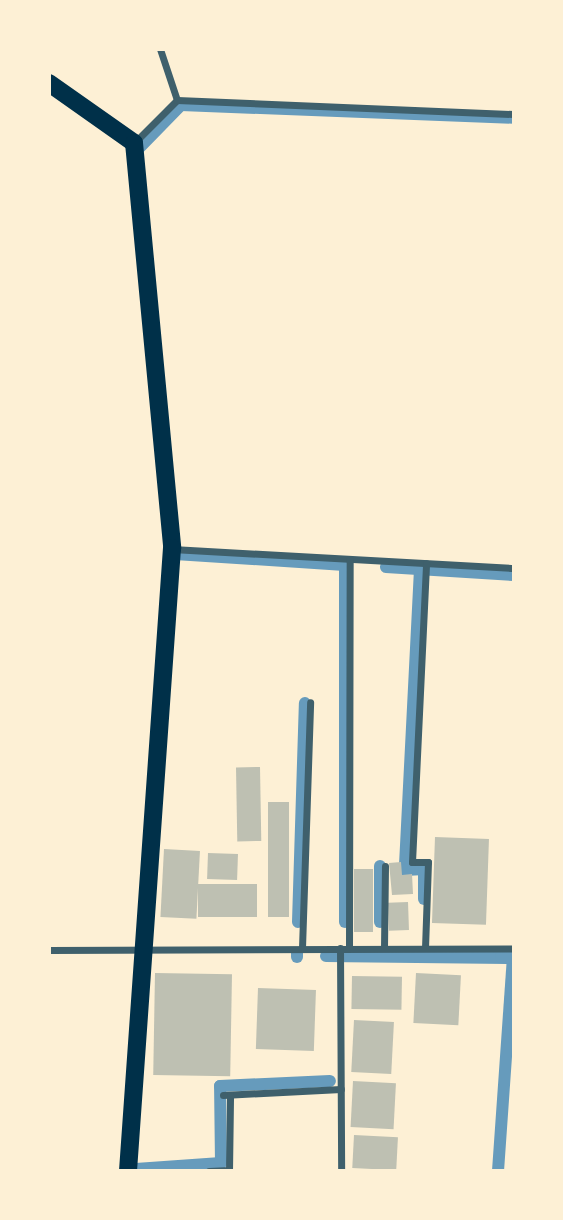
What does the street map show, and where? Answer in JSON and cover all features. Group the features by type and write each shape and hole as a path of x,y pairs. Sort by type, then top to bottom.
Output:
{"main road":[{"path":"49,83 134,143 172,548 128,1171"}],"street":[{"path":"160,49 177,100"},
{"path":"134,143 177,100 514,114"},
{"path":"172,548 514,568"},
{"path":"349,948 350,559"},
{"path":"425,948 428,862 412,862 426,563"},
{"path":"302,948 310,702"},
{"path":"384,948 385,866"},
{"path":"340,947 341,1171"},
{"path":"49,950 514,948"},
{"path":"209,1171 229,1170 227,1095 341,1089"}],"building":[{"path":"236,767 260,767 261,841 237,841"},
{"path":"268,802 289,802 289,917 268,917"},
{"path":"435,837 489,839 486,925 432,923"},
{"path":"164,849 200,851 196,919 160,917"},
{"path":"208,853 238,854 237,880 207,879"},
{"path":"401,862 402,875 412,874 413,894 392,895 389,863"},
{"path":"354,869 373,869 373,932 354,932"},
{"path":"198,884 257,884 257,917 198,917"},
{"path":"408,902 409,930 389,931 388,903"},
{"path":"155,973 232,974 230,1076 153,1075"},
{"path":"416,973 461,975 458,1025 413,1023"},
{"path":"352,976 402,977 401,1010 351,1009"},
{"path":"258,988 316,990 314,1051 256,1049"},
{"path":"354,1020 394,1022 391,1074 351,1072"},
{"path":"353,1081 396,1083 394,1129 351,1127"},
{"path":"354,1135 398,1137 396,1170 352,1168"}],"waterway":[{"path":"140,147 181,105 514,118"},
{"path":"175,554 345,565 345,922"},
{"path":"386,567 514,575"},
{"path":"420,569 405,870 424,869 424,899"},
{"path":"298,922 305,703"},
{"path":"380,866 380,922"},
{"path":"326,956 508,958"},
{"path":"498,1171 513,958 501,957"},
{"path":"136,1169 221,1163 220,1086 330,1081"}]}
